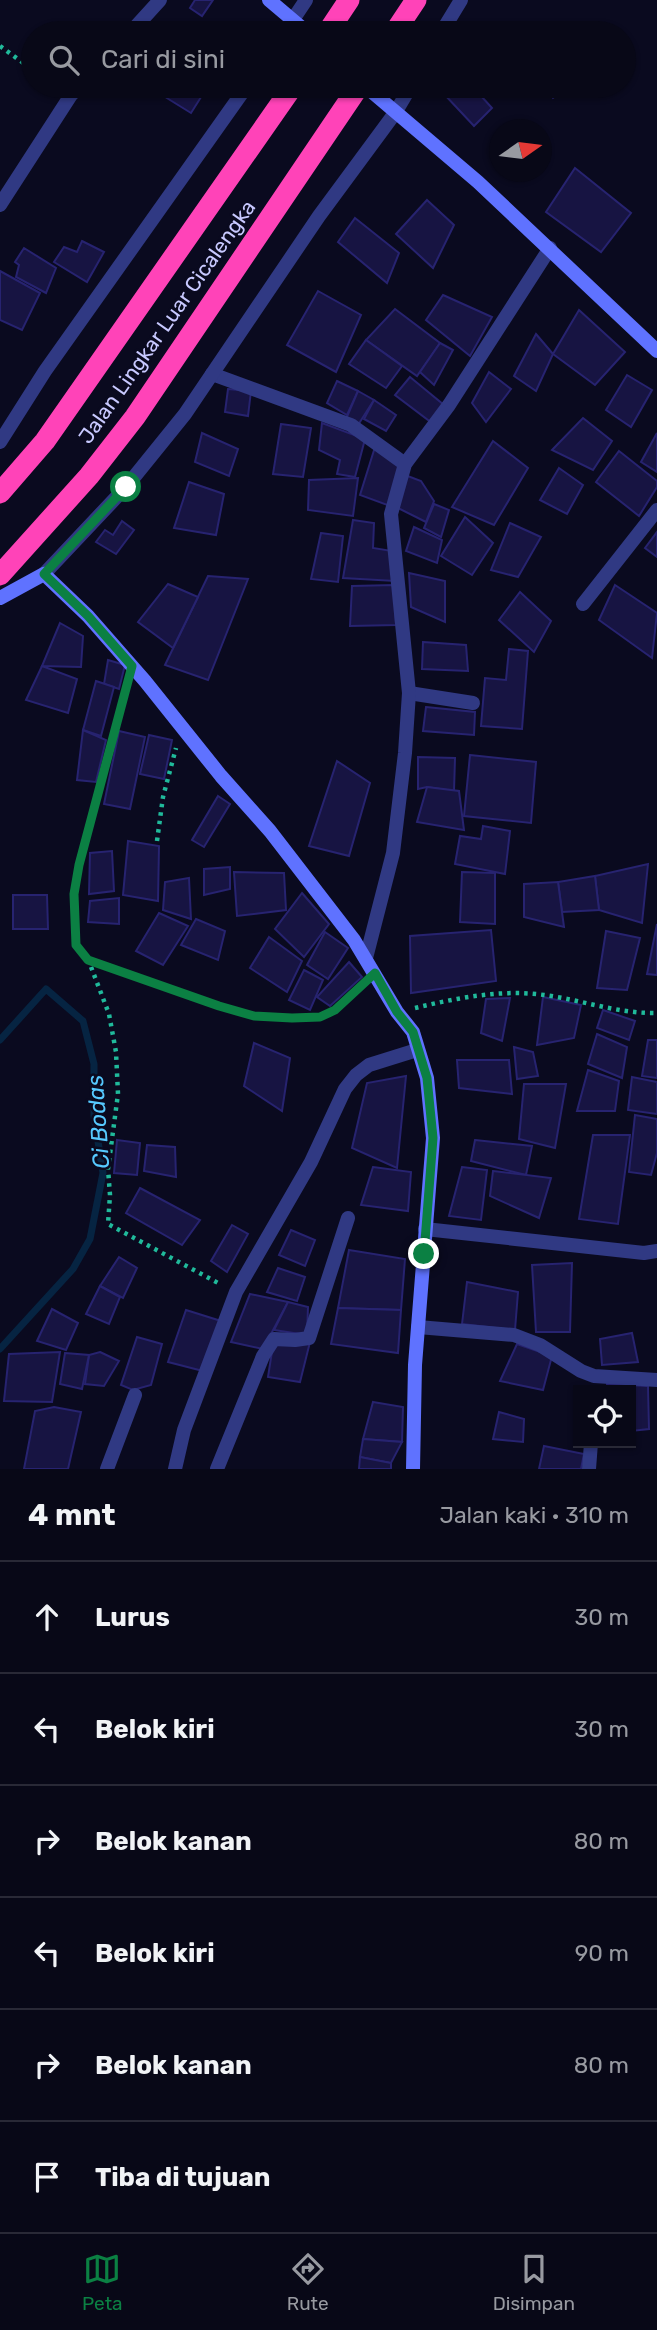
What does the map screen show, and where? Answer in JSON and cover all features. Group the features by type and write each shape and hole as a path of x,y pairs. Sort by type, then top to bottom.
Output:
{"highway":[{"path":"402,21 415,0"},
{"path":"335,21 345,6"},
{"name":"Jalan Lingkar Luar Cicalengka","path":"0,492 45,441 285,98"},
{"name":"Jalan Lingkar Luar Cicalengka","path":"0,575 89,476 135,417 351,98"}],"street":[{"path":"141,21 160,0"},
{"path":"269,0 293,20 306,0"},
{"path":"448,21 461,0"},
{"path":"0,205 69,98"},
{"path":"0,442 45,371 238,98"},
{"path":"378,98 478,182 657,351"},
{"path":"0,598 44,574 126,487 185,414 319,216 404,98"},
{"path":"366,958 393,853 409,693 391,514 405,464 449,405 550,248"},
{"path":"212,373 351,425 405,464"},
{"path":"583,604 657,510"},
{"path":"44,574 88,616 132,666 270,831 366,958 397,1012 413,1032 427,1078 433,1138 418,1327 413,1469"},
{"path":"409,693 473,703"},
{"path":"175,1469 184,1430 236,1292 311,1161 345,1090 356,1075 369,1065 417,1049"},
{"path":"217,1469 263,1356 274,1339 309,1338 348,1218"},
{"path":"425,1229 644,1253 657,1251"},
{"path":"418,1327 514,1335 540,1345 581,1371 594,1383 657,1380"},
{"path":"107,1469 135,1395"},
{"path":"589,1469 591,1448"}],"path":[{"path":"0,46 21,62"},
{"path":"132,666 79,865 74,894 76,945 88,960 109,1014 116,1052 118,1094 108,1169 108,1224 236,1292"},
{"path":"157,841 163,797 182,727"},
{"path":"88,960 230,1010 254,1016 292,1018 320,1017 335,1010 375,973"},
{"path":"397,1012 465,997 517,993 543,995 637,1014 657,1013"}],"building":[{"path":"195,0 213,0 202,16 190,8"},
{"path":"167,98 200,98 191,113"},
{"path":"448,98 483,98 492,108 474,126"},
{"path":"575,168 631,213 601,252 546,212"},
{"path":"427,200 454,225 433,268 396,234"},
{"path":"355,218 399,253 387,283 338,242"},
{"path":"82,241 104,252 87,282 54,262 64,247 77,252"},
{"path":"24,248 56,268 46,293 16,277 19,265 15,262"},
{"path":"0,271 40,293 22,330 0,320"},
{"path":"318,291 361,315 336,372 287,345"},
{"path":"443,295 492,317 470,356 426,320"},
{"path":"395,309 440,343 417,376 366,340"},
{"path":"579,310 625,352 595,385 553,354"},
{"path":"536,334 553,354 536,391 514,376"},
{"path":"366,340 402,366 386,388 349,364"},
{"path":"440,343 453,350 434,385 420,372"},
{"path":"489,372 511,389 486,422 472,403"},
{"path":"627,375 652,390 631,427 606,410"},
{"path":"410,377 444,405 432,423 395,395"},
{"path":"337,381 358,391 347,415 327,403"},
{"path":"228,389 251,391 248,416 225,412"},
{"path":"358,391 374,400 358,425 346,419"},
{"path":"374,400 396,415 386,431 364,419"},
{"path":"583,418 612,441 593,470 552,450"},
{"path":"322,423 365,439 355,477 337,474 340,460 319,450"},
{"path":"281,424 311,428 303,477 273,474"},
{"path":"202,433 238,449 229,476 195,462"},
{"path":"657,433 657,472 641,462"},
{"path":"493,441 528,468 494,525 452,507"},
{"path":"375,447 400,464 390,506 360,495"},
{"path":"619,451 657,481 657,487 639,516 596,482"},
{"path":"559,468 583,485 567,514 540,500"},
{"path":"405,475 421,481 434,501 426,522 396,507"},
{"path":"358,478 353,516 308,510 309,480"},
{"path":"189,482 224,494 216,535 174,528"},
{"path":"434,504 449,510 441,537 424,528"},
{"path":"465,517 493,543 472,575 441,556"},
{"path":"353,520 374,523 373,548 392,551 395,581 343,578"},
{"path":"122,521 134,530 116,554 96,542 105,530 113,535"},
{"path":"510,523 541,537 518,577 491,570"},
{"path":"414,527 442,540 437,563 406,551"},
{"path":"657,532 657,557 645,548"},
{"path":"321,533 343,536 338,582 311,579"},
{"path":"409,573 445,581 445,622 411,607"},
{"path":"208,576 248,579 208,680 165,665"},
{"path":"168,584 198,597 173,648 138,622"},
{"path":"394,585 396,625 350,626 352,586"},
{"path":"615,585 657,613 652,658 599,620"},
{"path":"520,592 551,621 534,652 499,620"},
{"path":"60,623 83,636 81,667 42,666"},
{"path":"423,642 466,645 468,671 422,669"},
{"path":"509,649 528,651 522,729 481,726 485,678 506,680"},
{"path":"108,660 125,665 119,689 104,684"},
{"path":"42,666 77,679 68,713 26,700"},
{"path":"96,681 114,687 101,736 83,730"},
{"path":"426,707 475,712 474,735 423,731"},
{"path":"83,730 106,740 96,782 77,780"},
{"path":"119,731 145,737 130,809 104,804"},
{"path":"149,735 172,740 164,779 140,774"},
{"path":"470,755 536,762 531,823 464,816"},
{"path":"418,757 455,758 454,791 427,787 418,789"},
{"path":"337,761 370,783 349,856 309,846"},
{"path":"427,787 459,791 464,830 417,822"},
{"path":"218,796 230,804 204,847 192,840"},
{"path":"483,826 510,831 505,874 455,864 460,836 481,839"},
{"path":"128,841 159,846 158,901 123,895"},
{"path":"112,851 114,891 89,894 90,853"},
{"path":"648,864 642,923 599,910 595,876"},
{"path":"230,867 230,889 204,895 204,869"},
{"path":"234,872 284,873 286,910 237,916"},
{"path":"462,872 495,873 495,924 460,922"},
{"path":"595,876 599,910 562,912 558,882"},
{"path":"189,878 191,919 163,910 165,882"},
{"path":"558,882 564,927 524,917 524,884"},
{"path":"302,893 329,924 304,957 275,929"},
{"path":"13,895 47,895 48,929 13,929"},
{"path":"119,898 119,924 88,922 90,901"},
{"path":"159,913 188,926 163,965 136,951"},
{"path":"196,919 225,931 218,960 181,945"},
{"path":"657,924 657,975 647,974"},
{"path":"491,930 496,981 411,993 410,936"},
{"path":"606,931 640,938 627,990 597,988"},
{"path":"325,932 348,948 328,979 307,965"},
{"path":"269,937 302,961 287,992 250,968"},
{"path":"349,962 362,977 330,1006 317,997"},
{"path":"304,970 323,980 310,1010 289,1000"},
{"path":"543,997 581,1005 574,1038 537,1045"},
{"path":"510,998 502,1041 481,1033 486,999"},
{"path":"603,1010 635,1021 629,1040 597,1028"},
{"path":"597,1034 627,1047 622,1078 588,1064"},
{"path":"648,1040 657,1040 657,1078 642,1076"},
{"path":"254,1043 290,1058 282,1111 244,1086"},
{"path":"514,1047 533,1052 538,1076 517,1079"},
{"path":"457,1060 509,1060 512,1094 459,1088"},
{"path":"588,1070 619,1081 615,1111 577,1111"},
{"path":"406,1076 397,1168 352,1148 367,1083"},
{"path":"632,1077 657,1082 657,1114 628,1110"},
{"path":"524,1084 566,1084 555,1148 519,1139"},
{"path":"635,1115 657,1119 657,1153 651,1175 629,1172"},
{"path":"593,1135 630,1135 618,1224 579,1219"},
{"path":"117,1140 140,1143 137,1175 114,1173"},
{"path":"475,1140 532,1146 526,1175 471,1161"},
{"path":"147,1145 175,1147 176,1177 144,1171"},
{"path":"373,1167 411,1172 408,1211 361,1205"},
{"path":"462,1167 487,1170 481,1220 449,1216"},
{"path":"493,1171 551,1178 539,1218 490,1196"},
{"path":"140,1188 200,1220 182,1245 126,1213"},
{"path":"232,1225 248,1234 227,1272 211,1261"},
{"path":"291,1230 315,1240 305,1266 279,1255"},
{"path":"349,1250 405,1259 401,1310 338,1308"},
{"path":"119,1257 137,1268 123,1298 100,1286"},
{"path":"572,1263 570,1332 536,1332 532,1265"},
{"path":"278,1268 305,1277 297,1301 267,1292"},
{"path":"467,1282 518,1292 515,1330 462,1324"},
{"path":"100,1286 120,1297 109,1324 86,1314"},
{"path":"250,1294 288,1302 263,1349 231,1342"},
{"path":"288,1302 308,1307 307,1335 274,1330"},
{"path":"338,1308 401,1310 398,1353 331,1344"},
{"path":"52,1309 78,1323 66,1350 37,1341"},
{"path":"186,1310 221,1321 203,1371 168,1362"},
{"path":"632,1333 638,1362 602,1365 600,1339"},
{"path":"137,1337 162,1344 151,1385 133,1390 121,1385"},
{"path":"310,1342 300,1382 268,1377 273,1345"},
{"path":"517,1344 552,1356 543,1390 500,1381"},
{"path":"60,1352 52,1402 4,1401 9,1354"},
{"path":"100,1352 119,1361 104,1386 85,1384 89,1355"},
{"path":"65,1353 89,1355 82,1389 60,1384"},
{"path":"636,1385 648,1386 649,1429 636,1430"},
{"path":"373,1402 403,1407 402,1442 363,1439"},
{"path":"54,1407 81,1412 68,1469 24,1469 35,1411"},
{"path":"499,1412 524,1419 523,1442 493,1439"},
{"path":"363,1439 402,1442 391,1463 360,1457"},
{"path":"544,1446 584,1454 581,1469 539,1469"},
{"path":"360,1457 391,1463 391,1469 359,1469"}],"waterway":[{"name":"Ci Bodas","path":"0,1040 46,989 83,1021 94,1064 94,1116 103,1173 90,1239 73,1269 0,1349"}],"route":[{"path":"126,487 44,574 88,616 132,666 79,865 74,894 76,945 88,960 254,1016 320,1017 348,1000 375,973 397,1012 413,1032 427,1078 433,1138 424,1254"}]}
